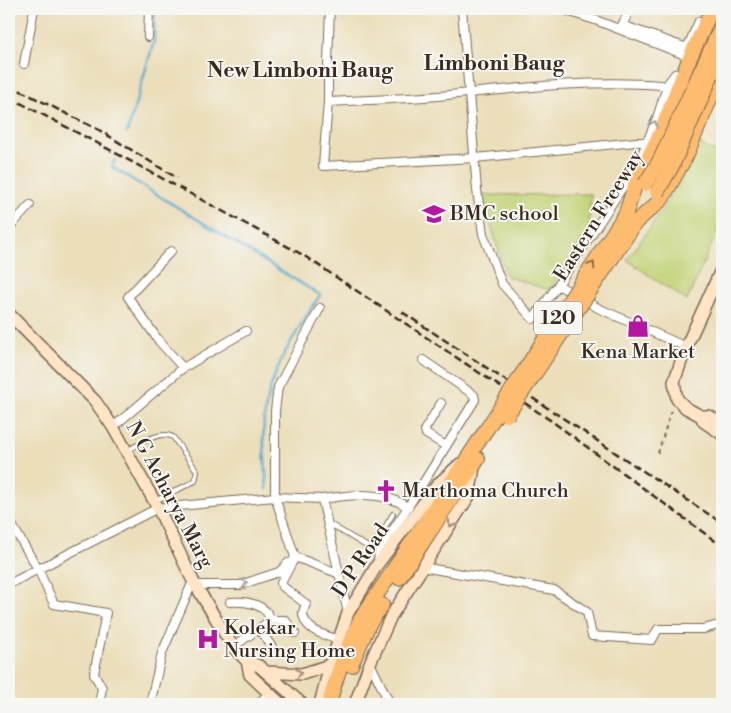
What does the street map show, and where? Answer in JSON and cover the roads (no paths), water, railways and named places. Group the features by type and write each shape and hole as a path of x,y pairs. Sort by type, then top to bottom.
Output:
{"highway":[{"path":"631,217 636,182 660,134 686,58 712,9"},
{"name":"Eastern Freeway","path":"651,188 660,160 722,24"},
{"name":"Eastern Freeway","path":"339,704 342,687 369,624 451,492 631,217 651,188 672,166 722,52"},
{"path":"631,217 662,199 686,156 721,77"},
{"name":"Eastern Freeway","path":"330,704 333,689 348,645 360,620 451,492"}],"main road":[{"path":"686,58 722,64"},
{"path":"686,58 721,77"},
{"path":"722,268 686,347 674,382 676,399 692,412 701,416 709,416 722,424"},
{"name":"N G Acharya Marg","path":"9,314 95,401 113,427 156,504 194,583 233,647 247,661 250,675 281,704"},
{"path":"701,416 704,422 722,434"},
{"path":"356,703 370,663 391,616 469,496 471,461"},
{"name":"D P Road","path":"320,704 330,665 348,613 378,565 438,484 471,461"},
{"path":"247,661 259,666 302,704"},
{"path":"266,672 302,674 330,665"}],"street":[{"path":"24,64 34,9"},
{"path":"148,37 149,9"},
{"path":"330,9 328,102 323,166 475,158 647,142"},
{"path":"462,9 483,234 502,284 533,319 558,285 638,164 657,118 668,83 686,58 700,20"},
{"path":"561,9 621,28 686,58"},
{"path":"621,28 630,9"},
{"path":"328,102 469,93 594,82 628,82 661,85"},
{"path":"9,228 30,205"},
{"path":"171,251 128,297 159,341 183,368"},
{"path":"558,285 598,308 686,347"},
{"path":"150,704 162,653 194,583 240,585 283,570 287,564 290,556 272,497 275,411 278,387 320,308"},
{"path":"113,427 183,368 246,331"},
{"path":"378,565 379,551 475,400 474,395 423,360"},
{"path":"441,403 425,429 426,434 446,446"},
{"path":"9,584 156,504 241,503 272,497 322,499 353,495 384,496 401,502 408,507"},
{"path":"272,497 295,557 340,574"},
{"path":"322,499 348,613"},
{"path":"9,520 38,569 54,604 106,613 94,674 102,688 99,704"},
{"path":"295,557 281,583 282,586 306,604 303,615 308,625 314,631 339,640"},
{"path":"422,567 554,590 587,612 592,636 652,640 658,629 704,630 722,624"},
{"path":"230,602 255,604 262,607 269,614 271,620"},
{"path":"233,647 271,620 285,620 295,634"},
{"path":"258,629 272,646"},
{"path":"370,663 390,704"},
{"path":"258,704 269,693"}],"lane":[{"path":"126,451 159,435 168,434 173,437 197,471 195,481 156,504"},
{"path":"328,523 368,547 374,547 393,514"}],"waterway":[{"path":"127,133 154,41 155,9"},
{"path":"115,160 112,167 320,295 284,354 271,386 264,420 267,489"}],"railway":[{"path":"9,85 99,130 177,178"},
{"path":"9,97 303,255 553,422 722,546"},
{"path":"402,312 722,523"}],"place":[{"name":"BMC school","path":"434,214"},
{"name":"Kena Market","path":"638,326"},
{"name":"Marthoma Church","path":"386,491"},
{"name":"Kolekar Nursing Home","path":"208,639"}],"district":[{"name":"Limboni Baug","path":"494,64"},
{"name":"New Limboni Baug","path":"300,71"}]}
